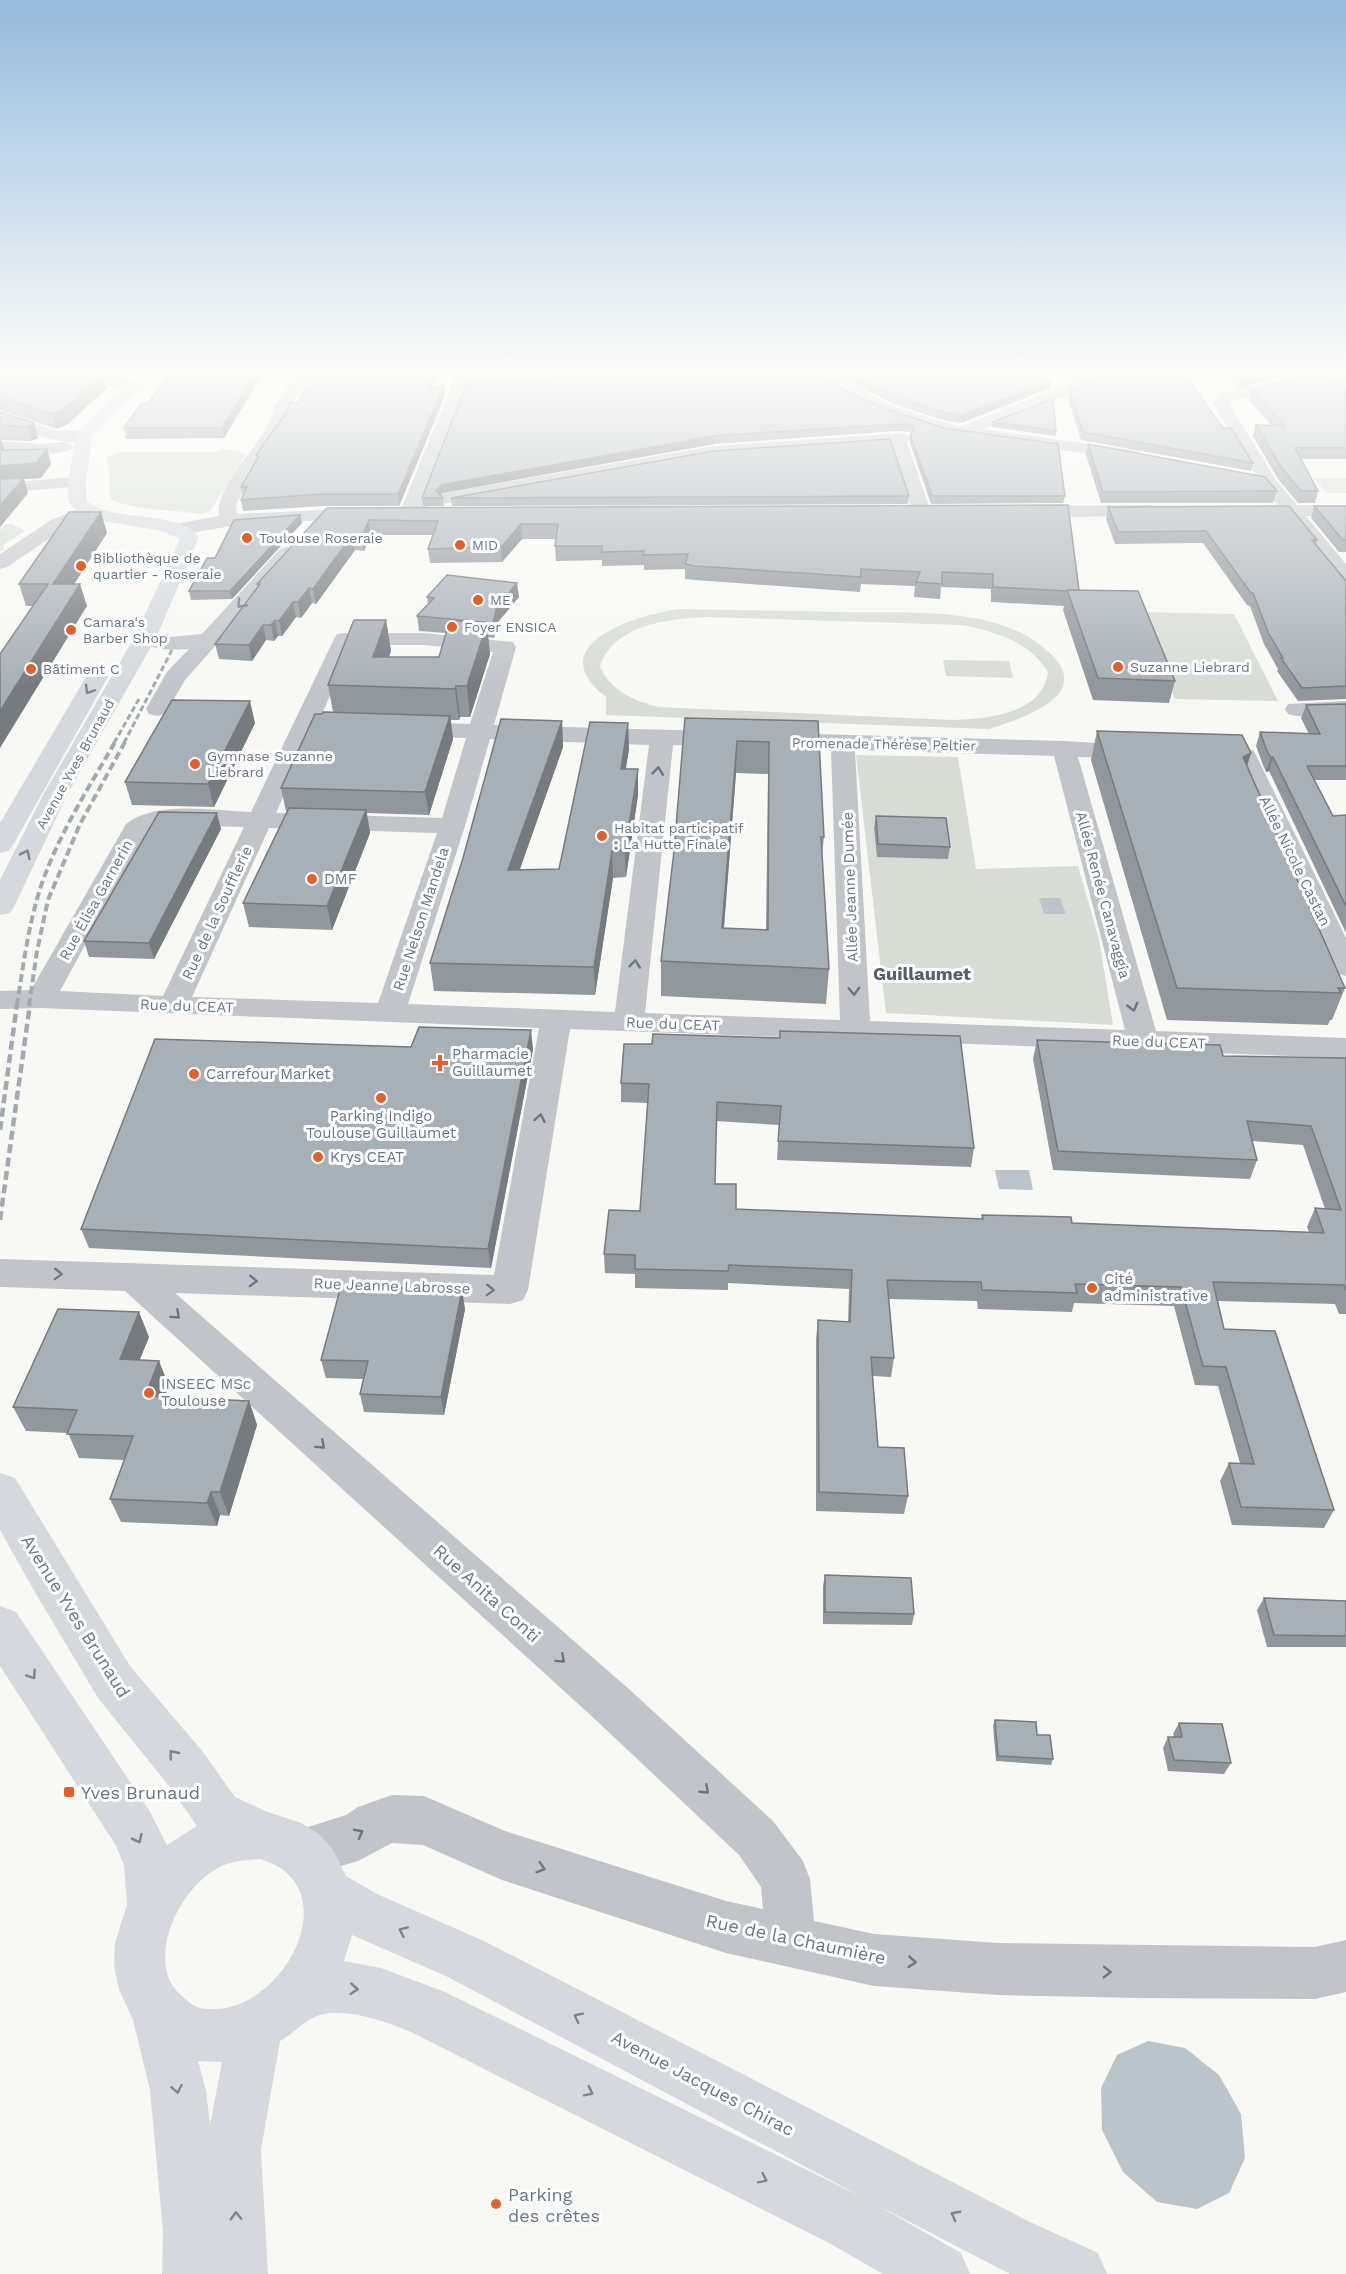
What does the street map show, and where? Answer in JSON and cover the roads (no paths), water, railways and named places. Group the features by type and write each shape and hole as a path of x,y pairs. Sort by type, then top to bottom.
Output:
{"main road":[{"path":"79,474 77,501 87,512 155,522 177,529"},
{"name":"Avenue Yves Brunaud","path":"0,907 136,631 190,537 177,529"},
{"name":"Avenue Yves Brunaud","path":"0,845 110,656"},
{"name":"Avenue Yves Brunaud","path":"0,1491 114,1682 186,1769 218,1814 297,1860"},
{"path":"0,1627 132,1827 149,1862 152,1903"},
{"path":"192,2274 192,2232 178,2090 158,2012 144,1988 139,1961 142,1932 152,1903 168,1879 189,1859 204,1849 236,1836 297,1860 329,1919 325,1946 313,1972 276,2011 233,2150 238,2274"},
{"name":"Avenue Jacques Chirac","path":"297,1860 359,1912 466,1959 1007,2242 1077,2274"},
{"path":"158,2012 178,2027 202,2036 229,2035 276,2011 334,1988 375,1992 426,2011 850,2222 940,2274"}],"street":[{"path":"229,520 227,505 244,474"},
{"path":"411,509 424,474"},
{"path":"177,529 229,520 323,514 388,514 454,498 586,474"},
{"path":"902,512 928,512 914,474"},
{"path":"1264,474 1346,577"},
{"path":"1245,478 1269,482"},
{"path":"0,488 77,482"},
{"path":"411,509 460,514"},
{"path":"1227,511 1346,510"},
{"path":"1005,512 1167,511"},
{"path":"0,563 58,524 87,512"},
{"path":"157,709 175,677 323,514"},
{"path":"136,631 156,642 172,643 211,639"},
{"name":"Rue de la Soufflerie","path":"174,1005 345,639 424,639 505,647"},
{"name":"Rue Nelson Mandela","path":"390,1013 452,826 505,647"},
{"path":"1296,709 1346,708"},
{"name":"Promenade Thérèse Peltier","path":"307,724 843,744 1064,748 1245,755"},
{"path":"629,1022 662,738"},
{"name":"Allée Jeanne Dumée","path":"843,744 855,1030"},
{"name":"Allée Renée Canavaggia","path":"1064,748 1143,1041"},
{"name":"Allée Nicole Castan","path":"1245,755 1346,967"},
{"name":"Rue Élisa Garnerin","path":"41,999 135,829 147,820 164,817 260,822 452,826"},
{"name":"Rue du CEAT","path":"0,1000 41,999 1346,1048"},
{"name":"Rue Jeanne Labrosse","path":"0,1273 510,1290 556,1020"},
{"name":"Rue Anita Conti","path":"132,1276 614,1706 756,1838 785,1879 789,1918 786,1941"},
{"name":"Rue de la Chaumière","path":"297,1860 358,1836 375,1824 392,1819 424,1821 502,1855 726,1927 874,1960 998,1969 1315,1973 1346,1966"}],"railway":[{"path":"124,743 172,650"},
{"path":"114,743 139,699"},
{"path":"17,1006 32,918 47,870 74,814 115,742"},
{"path":"29,1006 37,951 48,900 80,824 125,742"},
{"path":"0,1130 17,1004"},
{"path":"0,1220 30,1004"}],"place":[{"name":"Toulouse Roseraie","path":"247,538"},
{"name":"MID","path":"460,545"},
{"name":"Bibliothèque de quartier - Roseraie","path":"81,566"},
{"name":"ME","path":"478,600"},
{"name":"Foyer ENSICA","path":"452,627"},
{"name":"Camara's Barber Shop","path":"71,630"},
{"name":"Suzanne Liebrard","path":"1118,667"},
{"name":"Bâtiment C","path":"31,669"},
{"name":"Gymnase Suzanne Liebrard","path":"195,764"},
{"name":"Habitat participatif : La Hutte Finale","path":"602,836"},
{"name":"DMF","path":"312,879"},
{"name":"Pharmacie Guillaumet","path":"440,1063"},
{"name":"Carrefour Market","path":"194,1074"},
{"name":"Parking Indigo Toulouse Guillaumet","path":"381,1098"},
{"name":"Krys CEAT","path":"318,1157"},
{"name":"Cité administrative","path":"1092,1288"},
{"name":"INSEEC MSc Toulouse","path":"149,1393"},
{"name":"Yves Brunaud","path":"69,1792"},
{"name":"Parking des crêtes","path":"496,2204"}],"district":[{"name":"Guillaumet","path":"922,973"}]}
